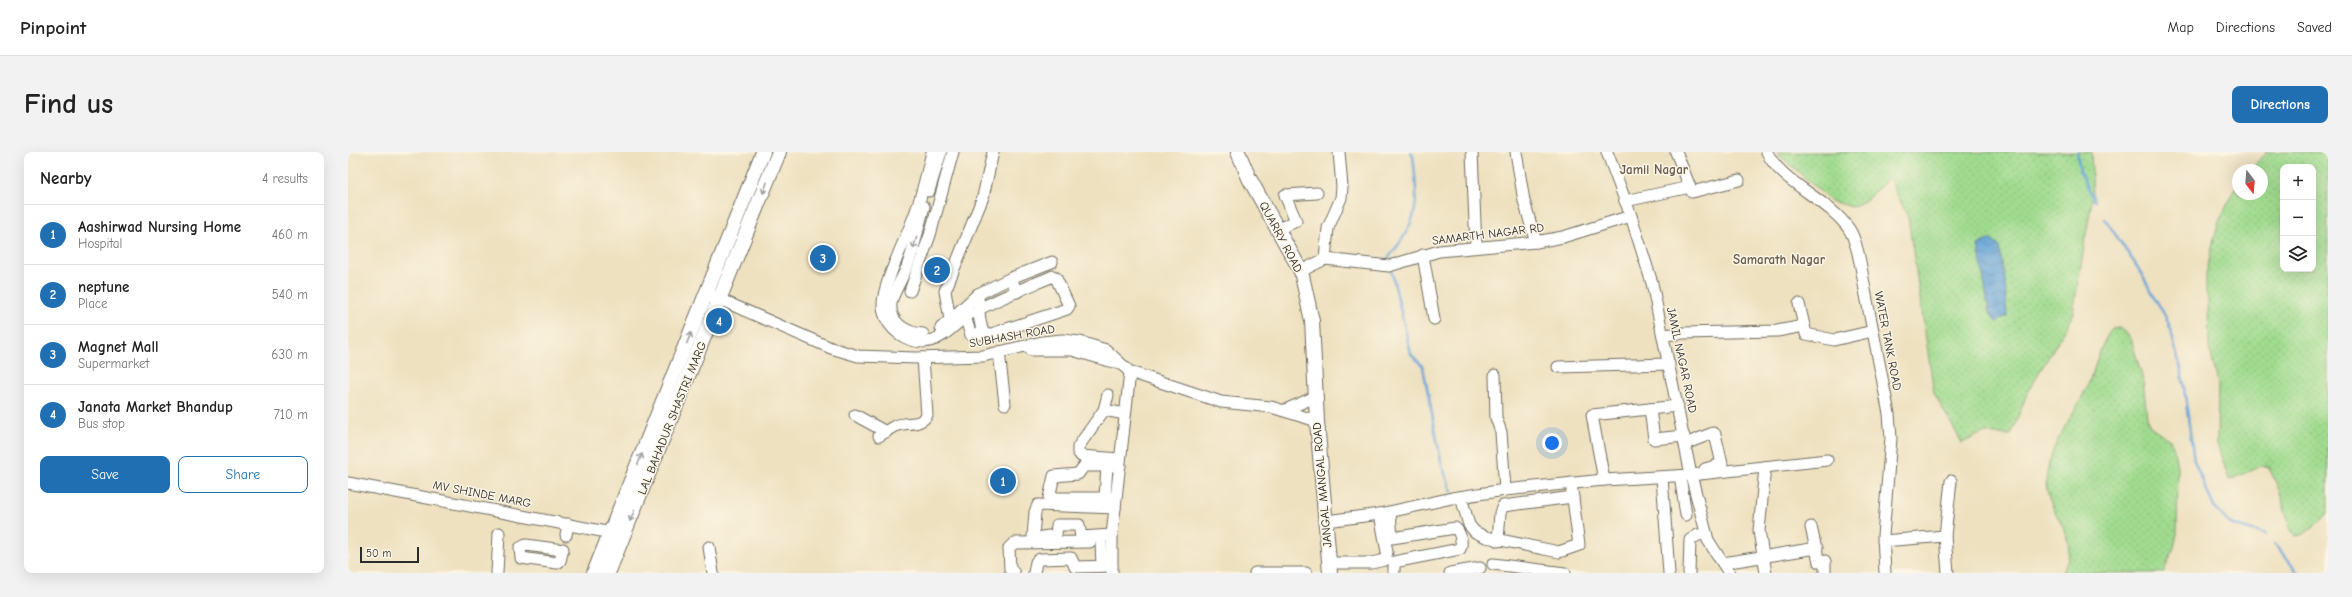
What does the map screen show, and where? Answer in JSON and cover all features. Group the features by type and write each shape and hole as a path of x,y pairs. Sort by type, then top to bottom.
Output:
{"main road":[{"name":"LAL BAHADUR SHASTRI MARG","path":"608,573 625,535 764,152"},
{"name":"LAL BAHADUR SHASTRI MARG","path":"594,573 713,296 779,152"},
{"name":"QUARRY ROAD","path":"1238,152 1249,178 1301,271 1312,321 1315,397"},
{"name":"JANGAL MANGAL ROAD","path":"1315,397 1330,569"}],"street":[{"path":"892,288 914,266 935,218 952,155 938,152 919,212 892,288 882,304 884,314 892,329 905,339 928,341 940,337 978,294 1011,278 1052,262"},
{"path":"950,324 945,291 982,197 993,152"},
{"path":"1301,271 1325,259 1328,228 1341,198 1342,187 1339,152"},
{"path":"1472,152 1476,247"},
{"path":"1516,152 1524,202 1536,242"},
{"name":"JAMIL NAGAR ROAD","path":"1607,152 1631,216 1652,283 1664,335 1691,474 1706,534 1708,540 1726,568"},
{"path":"1676,152 1692,192 1739,180"},
{"name":"WATER TANK ROAD","path":"1767,152 1771,161 1806,191 1834,210 1850,230 1860,262 1889,414 1891,438 1883,541 1885,573"},
{"path":"1625,201 1690,187"},
{"path":"1278,229 1296,221 1285,195 1317,193"},
{"path":"919,212 935,218"},
{"path":"910,291 919,212"},
{"name":"SAMARTH NAGAR RD","path":"1325,259 1352,264 1390,265 1439,251 1563,238 1631,216"},
{"path":"1423,255 1434,319"},
{"path":"950,324 980,308 1053,276 1056,278 1068,306 1067,309 990,336 986,336 983,333 971,335 965,317"},
{"path":"1011,278 1017,292"},
{"path":"978,294 983,333"},
{"name":"SUBHASH ROAD","path":"713,296 831,348 858,356 923,358 983,356 1016,348 1062,340 1080,342 1106,350 1126,368 1222,402 1271,407 1285,410 1317,421"},
{"path":"1799,304 1806,334 1834,340 1873,331"},
{"path":"1664,335 1683,333 1777,331 1804,326"},
{"path":"999,352 1005,404"},
{"path":"855,415 883,434 896,425 918,422 925,419 927,415 923,358"},
{"path":"1558,367 1669,364"},
{"path":"1034,573 1036,562 1040,559 1071,558 1076,567 1109,568 1108,540 1112,501 1120,463 1125,414 1126,368"},
{"path":"1495,375 1496,418 1501,432 1505,490"},
{"path":"1108,395 1104,410 1078,447 1078,452 1081,456 1120,463"},
{"path":"1285,410 1315,397"},
{"path":"1604,480 1592,415 1654,413 1678,406"},
{"path":"1104,410 1125,414"},
{"path":"1654,413 1654,440 1685,440 1713,433 1722,464 1691,474"},
{"path":"1326,521 1385,513 1461,497 1505,490 1604,480 1680,476 1827,460"},
{"path":"1112,501 1049,498 1054,476 1078,474 1084,466 1106,466 1120,463"},
{"path":"1106,466 1112,501"},
{"path":"1765,467 1759,531 1766,573"},
{"path":"1680,476 1686,515"},
{"path":"1659,477 1665,573"},
{"path":"1659,477 1669,573"},
{"path":"1948,573 1945,536 1951,481"},
{"name":"MV SHINDE MARG","path":"348,483 567,530 625,535"},
{"path":"1461,497 1469,525 1475,532 1498,541 1560,552 1576,548 1579,545 1580,540 1571,483"},
{"path":"1498,541 1500,513 1503,506 1573,497"},
{"path":"1108,540 1081,537 1079,525 1076,524 1057,525 1056,535 1053,537 1035,538 1035,512 1038,505 1112,501"},
{"path":"1330,569 1385,560 1387,552 1385,513"},
{"path":"1385,513 1392,538 1455,528 1458,530 1462,546 1460,549 1394,562 1394,573"},
{"path":"1811,527 1819,562 1825,561 1825,573"},
{"path":"497,573 499,533"},
{"path":"1689,573 1690,540 1698,535 1706,534"},
{"path":"1883,541 1945,536"},
{"path":"1014,573 1010,569 1009,548 1014,543 1108,540"},
{"path":"709,547 713,573"},
{"path":"1726,568 1764,558 1817,548"},
{"path":"1493,564 1565,573"},
{"path":"1330,569 1378,565 1385,566 1387,573"},
{"path":"1450,573 1480,568"},
{"path":"1255,573 1306,573"}],"green space":[{"path":"1776,152 2091,152 2093,194 2072,318 2028,391 2011,435 1983,433 1962,443 1934,393 1908,217 1889,178 1866,200 1852,207 1831,201"},
{"path":"2266,152 2328,152 2328,515 2304,534 2296,536 2291,530 2279,490 2269,467 2261,466 2229,480 2217,444 2218,383 2209,347 2206,274 2219,221 2232,196 2232,200 2268,200 2268,164 2255,164"},
{"path":"2120,328 2131,338 2143,380 2147,418 2150,426 2170,440 2173,446 2178,471 2177,534 2173,551 2163,573 2061,573 2067,561 2069,549 2067,537 2048,493 2046,482 2047,469 2056,444 2087,387 2103,343 2112,329"}],"water":[{"path":"1990,239 1999,246 2005,280 2007,316 1996,322 1989,312 1978,245"}],"waterway":[{"path":"1389,262 1388,258 1407,232 1415,210 1416,186 1413,156 1411,152"},
{"path":"2077,152 2080,172 2095,201"},
{"path":"2105,219 2138,268 2168,321 2182,373 2194,461 2214,507 2230,524 2266,535"},
{"path":"1391,269 1411,354 1423,367 1442,466 1452,492"},
{"path":"2275,544 2298,573"}],"place":[{"name":"Magnet Mall","path":"823,258"},
{"name":"neptune","path":"937,270"},
{"name":"Janata Market Bhandup","path":"719,321"},
{"name":"Aashirwad Nursing Home","path":"1003,481"}],"district":[{"name":"Jamil Nagar","path":"1654,169"},
{"name":"Samarath Nagar","path":"1779,259"}]}
